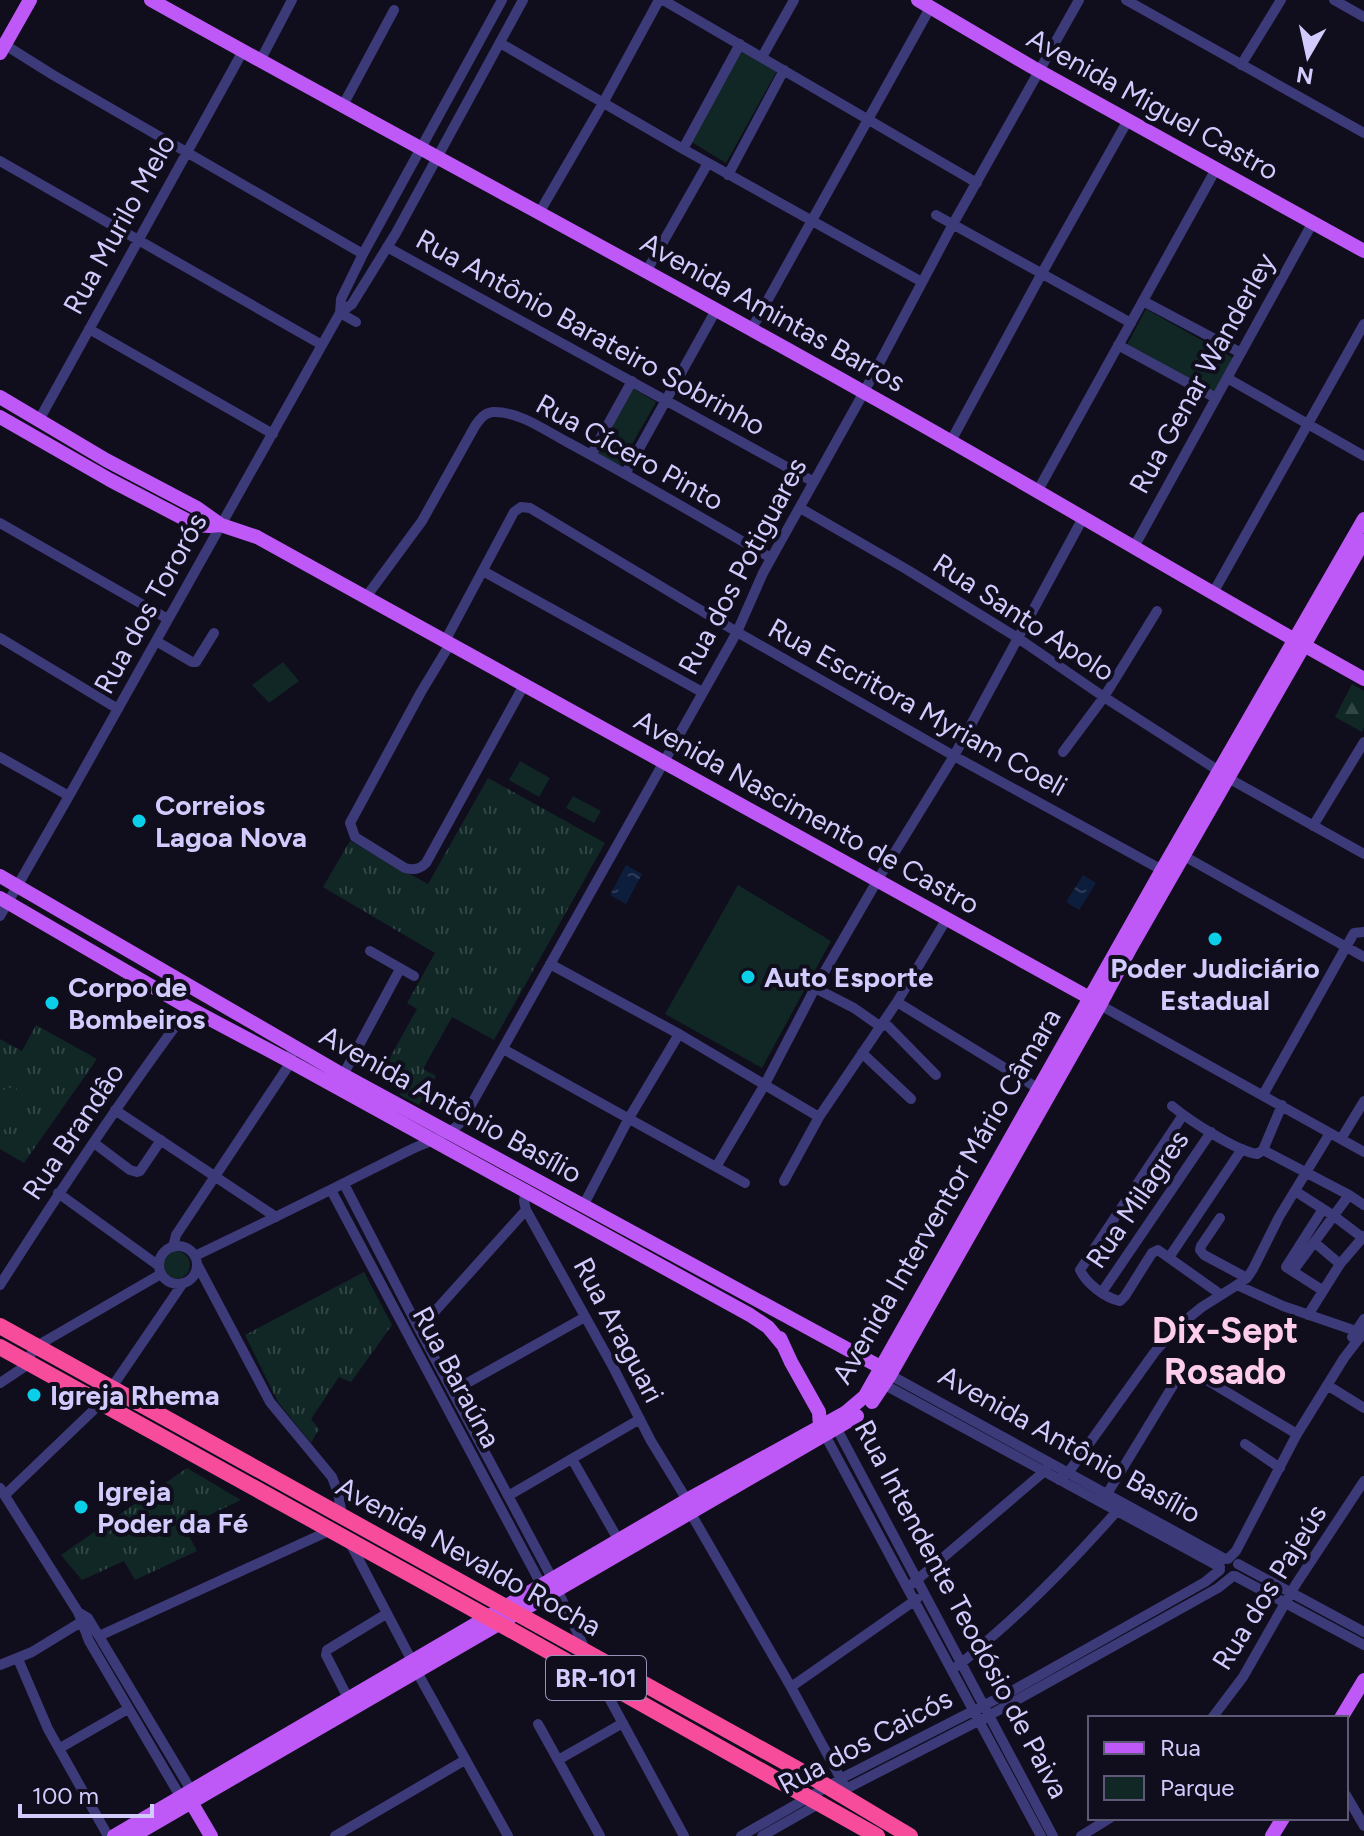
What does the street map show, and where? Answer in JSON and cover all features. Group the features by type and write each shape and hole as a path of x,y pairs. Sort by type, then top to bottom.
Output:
{"highway":[{"name":"Avenida Nevaldo Rocha","path":"0,1326 585,1651 834,1785 910,1836"},
{"name":"Avenida Nevaldo Rocha","path":"0,1347 877,1836"}],"main road":[{"path":"2,46 30,0"},
{"name":"Avenida Amintas Barros","path":"151,0 864,392 1364,679"},
{"name":"Avenida Miguel Castro","path":"924,4 1364,251"},
{"name":"Avenida Nascimento de Castro","path":"0,397 106,460 197,508 221,525 257,537 871,873 946,920 1095,1001"},
{"name":"Avenida Nascimento de Castro","path":"0,417 196,525 221,525"},
{"path":"106,460 110,480"},
{"name":"Avenida Interventor Mário Câmara","path":"967,1237 1039,1089 1131,947 1184,856 1224,775 1299,643 1364,519"},
{"name":"Avenida Interventor Mário Câmara","path":"1299,643 1364,541"},
{"name":"Avenida Interventor Mário Câmara","path":"550,1585 826,1425 845,1413 886,1376 967,1237 1162,870 1224,775"},
{"name":"Avenida Antônio Basílio","path":"0,876 292,1046 449,1133 528,1185 750,1315 768,1327 783,1345"},
{"name":"Avenida Antônio Basílio","path":"4,900 189,1008 431,1140 528,1185 583,1206 766,1305 886,1376"},
{"name":"Rua Intendente Teodósio de Paiva","path":"766,1305 791,1362 826,1425"},
{"name":"Avenida Interventor Mário Câmara","path":"111,1836 494,1621 619,1541 688,1506"},
{"name":"Avenida Interventor Mário Câmara","path":"133,1836 187,1796 348,1698 415,1666"},
{"path":"1342,1716 1364,1680"},
{"path":"187,1796 211,1836"}],"street":[{"path":"260,61 292,0"},
{"name":"Rua dos Tororós","path":"340,313 341,299 363,254 502,0"},
{"name":"Rua dos Tororós","path":"0,916 4,900 17,886 69,796 340,313 352,304 396,233 523,0"},
{"path":"539,213 661,0 977,183"},
{"path":"762,57 794,0"},
{"name":"Rua dos Potiguares","path":"449,1133 462,1121 737,632 771,558 1079,0"},
{"path":"1126,0 1364,133"},
{"path":"1241,65 1281,0"},
{"path":"1334,0 1364,17"},
{"path":"751,330 869,119 924,4"},
{"path":"342,107 394,10"},
{"path":"500,43 728,175 922,282"},
{"path":"683,149 740,44"},
{"path":"2,46 363,254"},
{"name":"Rua Murilo Melo","path":"39,420 243,51"},
{"path":"728,175 784,70"},
{"path":"951,441 1128,120"},
{"path":"0,161 322,345"},
{"path":"646,272 708,163"},
{"path":"1037,492 1216,169"},
{"path":"936,215 1131,323"},
{"name":"Rua Genar Wanderley","path":"1134,547 1313,222"},
{"path":"380,224 396,233"},
{"name":"Rua Antônio Barateiro Sobrinho","path":"387,247 814,482"},
{"path":"1143,301 1241,353"},
{"path":"625,474 716,310"},
{"path":"340,313 356,322"},
{"path":"1213,593 1364,324"},
{"path":"89,329 273,434"},
{"path":"1118,345 1216,398"},
{"path":"1227,378 1364,456"},
{"path":"591,455 632,381"},
{"name":"Rua Cícero Pinto","path":"366,597 422,521 475,426 485,414 497,412 517,417 591,455 771,558"},
{"name":"Rua Escritora Myriam Coeli","path":"483,571 514,512 521,507 530,508 737,632 1162,870"},
{"name":"Rua Santo Apolo","path":"800,508 1018,638 1224,775 1364,854"},
{"path":"716,1167 765,1084 871,873 954,756 1083,518"},
{"path":"0,523 168,619"},
{"path":"524,685 422,867 405,868 355,837 351,819 448,642 483,571 702,692"},
{"path":"1063,752 1104,697 1157,611"},
{"path":"156,641 196,662 214,633"},
{"path":"0,638 118,709"},
{"path":"1313,826 1364,742"},
{"path":"0,757 69,796"},
{"path":"1184,856 1364,957"},
{"path":"784,1181 819,1117 897,1002 946,920"},
{"path":"1263,1095 1354,933 1364,932"},
{"path":"370,951 414,976"},
{"path":"550,964 679,1034 819,1117"},
{"path":"343,1075 400,969"},
{"path":"815,988 882,1024 936,1075"},
{"name":"Avenida Nascimento de Castro","path":"1095,1001 1364,1152"},
{"path":"897,1002 1039,1089"},
{"name":"Rua Brandâo","path":"0,1285 58,1193 189,1008"},
{"path":"583,1206 629,1118 679,1034"},
{"path":"173,1247 176,1235 291,1062 292,1046"},
{"path":"503,1049 745,1183"},
{"path":"862,1053 911,1099"},
{"path":"1341,1139 1364,1101"},
{"path":"1172,1106 1246,1151 1259,1153 1282,1105"},
{"path":"115,1110 276,1217"},
{"path":"1183,1115 1080,1267 1082,1276 1112,1299 1120,1301 1147,1259 1158,1250 1220,1294"},
{"name":"Rua Milagres","path":"1102,1292 1211,1132"},
{"path":"196,1260 276,1217 449,1133"},
{"path":"1059,1480 1068,1473 1166,1338 1187,1318 1242,1281 1253,1269 1330,1133"},
{"path":"94,1143 134,1172 140,1171 161,1140"},
{"path":"1263,1150 1364,1205"},
{"path":"1170,1256 1246,1151"},
{"name":"Rua Baraúna","path":"344,1184 508,1496 585,1651"},
{"name":"Rua Araguari","path":"528,1185 524,1201 526,1210 833,1764 834,1785"},
{"name":"Rua Baraúna","path":"331,1190 468,1448 550,1585"},
{"path":"1295,1191 1363,1237 1340,1264 1308,1315"},
{"path":"58,1193 160,1270 171,1282 183,1283"},
{"path":"1293,1271 1349,1195"},
{"path":"1322,1290 1286,1267 1323,1209"},
{"path":"419,1329 526,1210"},
{"path":"1220,1218 1201,1246 1204,1255 1269,1301 1360,1332"},
{"path":"1314,1242 1340,1264"},
{"path":"160,1270 164,1252 173,1247 188,1249 270,1402 332,1477 342,1515"},
{"path":"112,1387 183,1283 193,1276 196,1260"},
{"path":"0,1383 27,1363 35,1347 160,1270"},
{"path":"453,1391 585,1317"},
{"name":"Rua dos Caicós","path":"762,1836 834,1785 1015,1695 1230,1565 1297,1434 1360,1332 1364,1319"},
{"path":"1107,1494 1183,1369"},
{"name":"Avenida Antônio Basílio","path":"886,1376 1107,1494 1364,1645"},
{"name":"Avenida Antônio Basílio","path":"886,1376 1043,1472 1230,1565"},
{"path":"1200,1376 1297,1434"},
{"path":"1327,1385 1364,1408"},
{"path":"102,1402 2,1491 82,1617 128,1709 187,1796"},
{"path":"508,1496 640,1419"},
{"name":"Rua Intendente Teodósio de Paiva","path":"826,1425 892,1548 914,1601 1053,1836"},
{"path":"468,1448 479,1441"},
{"path":"1245,1444 1280,1468"},
{"path":"572,1459 619,1541"},
{"path":"907,1587 1053,1464"},
{"name":"Rua dos Pajeús","path":"1214,1716 1243,1677 1288,1598 1364,1481"},
{"path":"952,1669 1044,1589 1117,1511"},
{"path":"99,1636 331,1530"},
{"path":"348,1540 508,1836"},
{"name":"Rua Intendente Teodósio de Paiva","path":"892,1548 917,1580 962,1663 982,1713 1041,1836"},
{"path":"791,1687 924,1594"},
{"name":"Avenida Antônio Basílio","path":"1288,1598 1364,1632"},
{"path":"348,1698 326,1655 327,1650 386,1614"},
{"path":"82,1617 99,1636 187,1796"},
{"path":"0,1665 46,1644 82,1617"},
{"path":"18,1659 48,1729 111,1836"},
{"path":"601,1681 684,1836"},
{"path":"60,1748 128,1709"},
{"path":"558,1760 623,1723"},
{"path":"538,1724 600,1836"},
{"path":"335,1836 465,1760"},
{"path":"833,1764 834,1785"},
{"path":"1348,1798 1364,1826"},
{"name":"Rua dos Caicós","path":"741,1836 814,1801"},
{"path":"1081,1836 1107,1820"}],"green space":[{"path":"742,47 778,69 726,163 690,141"},
{"path":"1146,309 1235,359 1215,394 1127,345"},
{"path":"631,387 656,402 619,467 593,453"},
{"path":"283,662 299,681 269,703 252,685"},
{"path":"1352,684 1364,691 1362,732 1335,717"},
{"path":"520,761 550,778 539,797 509,780"},
{"path":"488,778 605,843 494,1040 452,1017 423,1069 436,1076 419,1105 400,1095 411,1074 388,1061 417,1009 407,1003 435,953 323,887 350,841 428,884"},
{"path":"573,796 601,811 594,823 566,808"},
{"name":"Auto Esporte","path":"738,885 831,941 762,1068 665,1014"},
{"path":"36,1025 97,1059 24,1163 0,1149 0,1039 22,1051"},
{"path":"15,1086 26,1121 3,1130 0,1091"},
{"path":"176,1251 186,1255 190,1265 186,1275 176,1279 166,1275 162,1265 166,1255"},
{"path":"364,1272 392,1325 351,1382 339,1377 311,1419 319,1429 311,1443 278,1402 245,1335"},
{"path":"187,1468 241,1500 184,1527 197,1551 135,1580 124,1561 82,1580 61,1555"}],"water":[{"path":"626,865 642,874 626,904 610,895"},
{"path":"1083,875 1096,883 1079,910 1066,902"}],"place":[{"name":"Correios Lagoa Nova","path":"139,821"},
{"name":"Poder Judiciário Estadual","path":"1215,939"},
{"name":"Auto Esporte","path":"748,977"},
{"name":"Corpo de Bombeiros","path":"52,1003"},
{"name":"Igreja Rhema","path":"34,1395"},
{"name":"Igreja Poder da Fé","path":"81,1507"}],"district":[{"name":"Dix-Sept Rosado","path":"1225,1350"}]}
